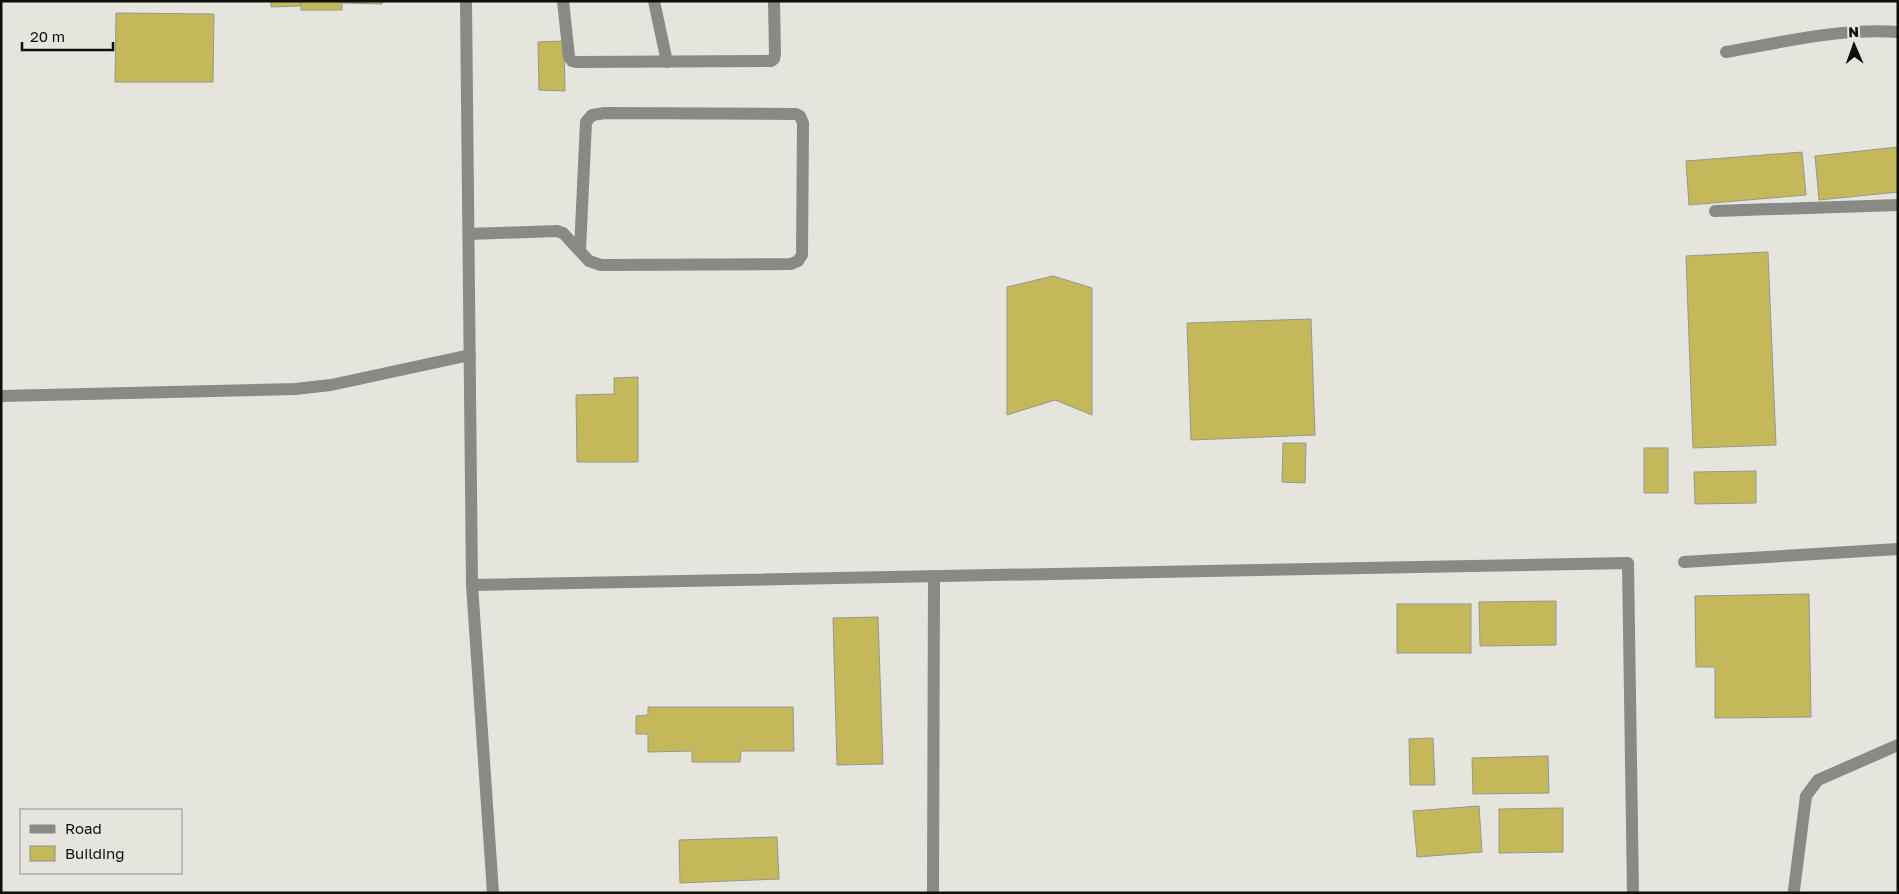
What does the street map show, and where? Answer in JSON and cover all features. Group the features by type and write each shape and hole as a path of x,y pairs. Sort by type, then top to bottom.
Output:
{"street":[{"path":"466,1 472,585 493,893"},
{"path":"563,1 569,57 576,62 771,61 775,54 774,1"},
{"path":"654,1 667,62"},
{"path":"1726,52 1836,32 1870,30 1898,32"},
{"path":"469,234 558,231 563,233 589,261 601,265 791,264 798,261 802,255 803,122 800,116 796,114 624,113 592,115 586,122 580,250"},
{"path":"1714,211 1898,205"},
{"path":"1,396 295,389 331,385 470,354"},
{"path":"1684,562 1898,549"},
{"path":"472,585 1628,563 1633,893"},
{"path":"933,893 934,576"},
{"path":"1794,890 1806,796 1811,788 1818,780 1898,745"}],"building":[{"path":"271,1 300,1 300,6 271,7"},
{"path":"301,1 342,1 342,10 301,10"},
{"path":"343,1 382,1 382,4 343,3"},
{"path":"116,13 214,14 213,82 115,82"},
{"path":"564,41 565,91 539,90 538,42"},
{"path":"1898,147 1898,192 1819,200 1815,156"},
{"path":"1802,152 1806,195 1689,205 1686,161"},
{"path":"1768,252 1776,445 1693,448 1686,256"},
{"path":"1053,276 1092,288 1092,415 1055,400 1007,415 1007,287"},
{"path":"1311,319 1315,435 1191,440 1187,323"},
{"path":"638,377 638,462 577,462 576,395 614,394 614,378"},
{"path":"1283,443 1306,443 1305,483 1282,482"},
{"path":"1644,448 1668,448 1668,493 1644,493"},
{"path":"1756,471 1756,503 1695,504 1694,472"},
{"path":"1809,594 1811,717 1715,718 1715,667 1696,667 1695,596"},
{"path":"1556,601 1556,645 1480,646 1479,602"},
{"path":"1397,604 1471,604 1471,653 1397,653"},
{"path":"878,617 883,764 837,765 833,618"},
{"path":"648,707 793,707 794,751 741,751 740,762 692,762 692,751 648,752 648,734 636,734 636,716 648,715"},
{"path":"1433,738 1435,785 1410,785 1409,739"},
{"path":"1548,756 1549,793 1473,794 1472,758"},
{"path":"1479,806 1482,852 1417,857 1413,811"},
{"path":"1563,808 1563,852 1499,853 1499,809"},
{"path":"777,837 779,879 680,883 679,840"}]}
